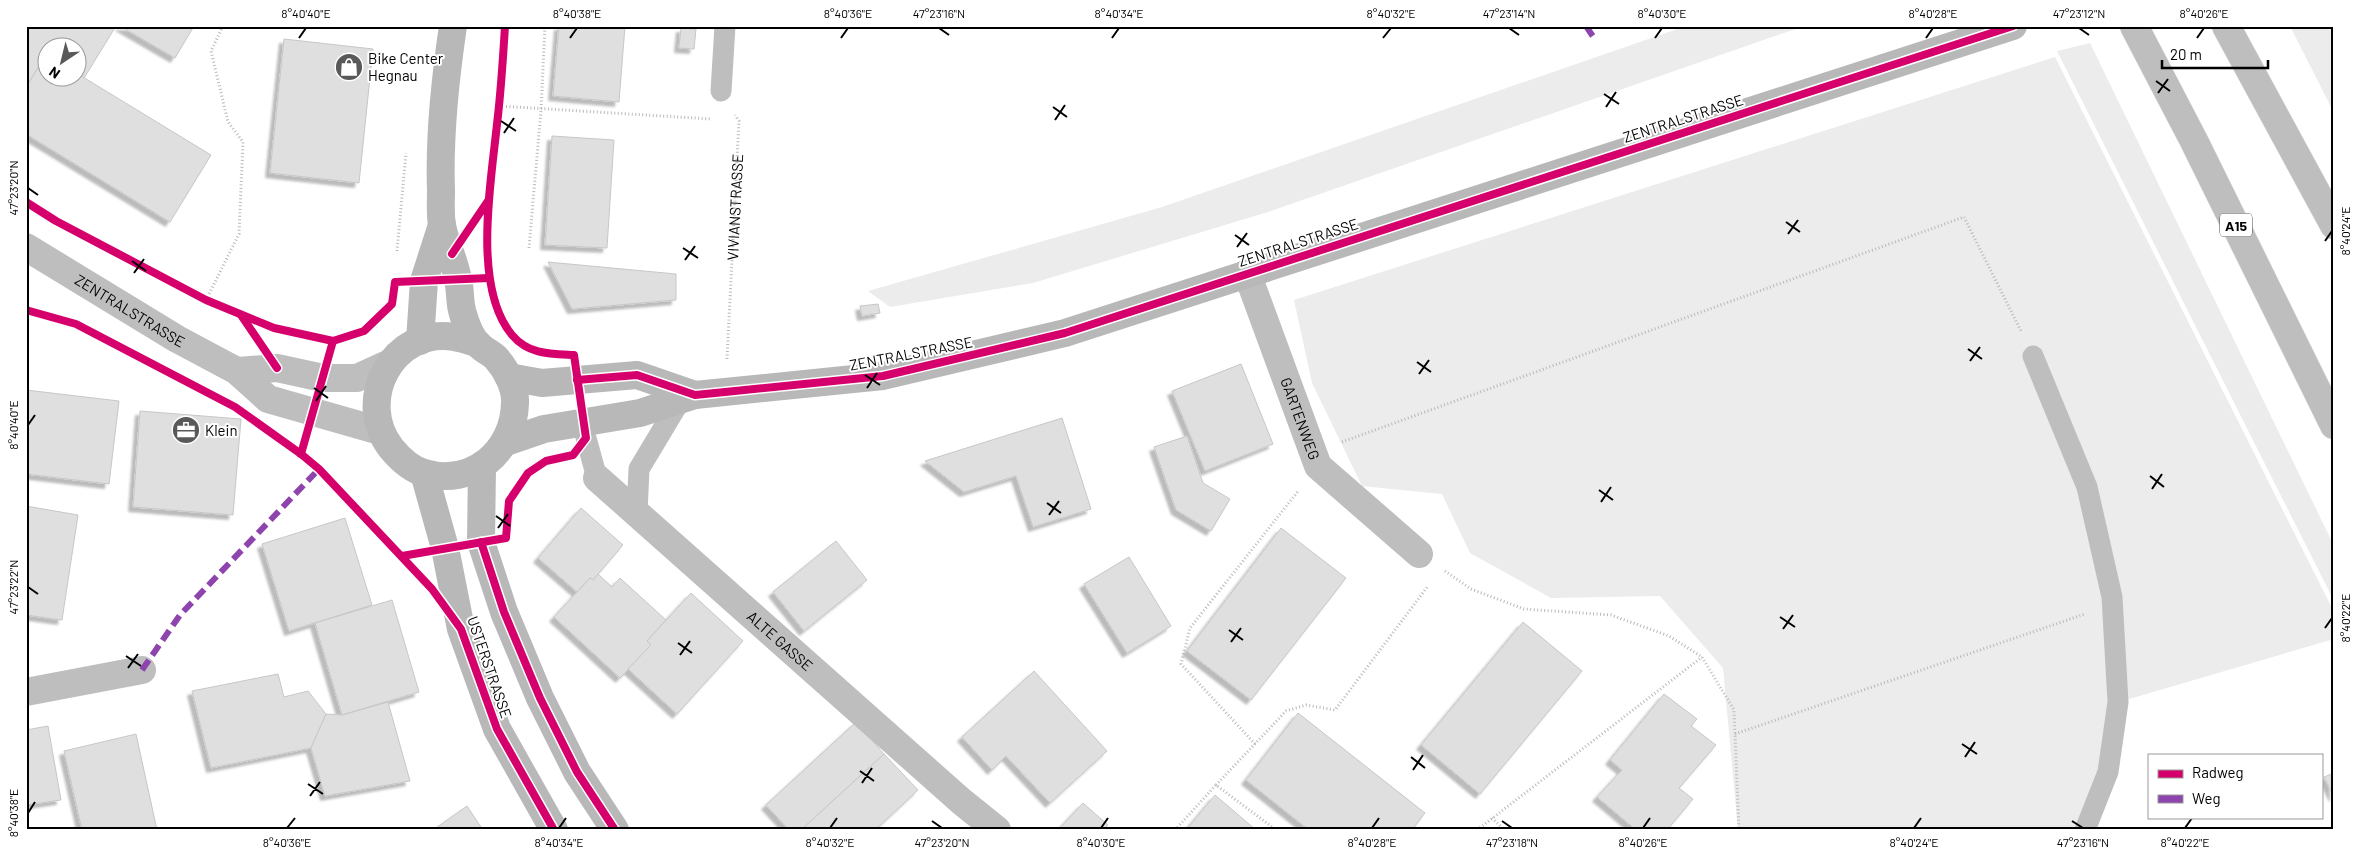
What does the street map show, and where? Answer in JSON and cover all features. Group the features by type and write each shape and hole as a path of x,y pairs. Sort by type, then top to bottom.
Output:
{"main road":[{"path":"453,26 440,162 442,225 459,280 462,313 476,343"},
{"name":"ZENTRALSTRASSE","path":"506,442 544,429 640,413 688,397 882,376 1065,333 2012,26"},
{"name":"A15","path":"2134,26 2211,175 2334,425"},
{"path":"2226,26 2334,225"},
{"path":"420,341 424,281 442,225"},
{"name":"ZENTRALSTRASSE","path":"26,247 177,339 237,371 268,399 380,431"},
{"name":"GARTENWEG","path":"1248,273 1315,459 1430,561"},
{"path":"237,371 277,368 323,378 357,378 390,363 408,347 429,338 453,337 476,343 496,358 510,378 515,401 512,426 506,442 495,456 482,466 455,475 424,473 400,460 380,431 375,407 379,384 390,363"},
{"name":"ZENTRALSTRASSE","path":"510,378 542,383 638,375 688,397"},
{"name":"USTERSTRASSE","path":"482,466 481,542 504,612 540,698 577,772 615,830"},
{"name":"USTERSTRASSE","path":"424,473 444,548 460,628 497,729 554,830"},
{"name":"ALTE GASSE","path":"597,478 961,801 997,830"},
{"path":"26,692 142,670"}],"lane":[{"path":"721,91 725,26"},
{"path":"2033,356 2087,487 2113,604 2118,702 2108,772 2085,830"},
{"path":"637,514 639,470 688,397"},
{"name":"ALTE GASSE","path":"586,438 597,478"}],"path":[{"path":"206,300 239,234 243,142 228,122 211,50 223,26"},
{"path":"529,248 541,110 545,26"},
{"path":"721,91 739,121"},
{"path":"499,106 720,120"},
{"path":"729,120 739,121"},
{"path":"1255,744 1181,664 1190,628 1315,459 1964,217 2033,356"},
{"path":"1175,830 1286,711 1306,705 1335,710 1430,561 1472,589 1524,609 1611,615 1669,636 1702,657 1734,710 1738,830"},
{"path":"1735,734 2113,604"},
{"path":"1477,830 1702,657"},
{"path":"1216,785 1276,830"},
{"path":"1492,818 1505,830"}],"shaded area":[{"path":"1686,26 1804,26 1268,212 1033,283 890,307 868,291 1162,207"},
{"path":"2290,26 2334,26 2334,113"},
{"path":"2090,43 2334,546 2334,601 2057,51"},
{"path":"2055,57 2334,612 2334,639 2119,702 2085,830 1738,830 1723,668 1660,596 1551,598 1470,553 1442,494 1362,486 1312,383 1294,300"}],"building":[{"path":"26,26 116,26 88,72 88,38 38,38 38,68 26,87"},
{"path":"120,26 194,26 175,58"},
{"path":"559,26 625,26 619,102 553,96"},
{"path":"681,28 696,29 694,49 679,48"},
{"path":"284,39 373,49 359,183 270,173"},
{"path":"38,68 38,88 88,88 88,80 211,155 170,222 26,134 26,87"},
{"path":"552,136 614,140 607,248 545,245"},
{"path":"548,262 676,274 676,300 572,309"},
{"path":"878,304 880,313 862,316 860,306"},
{"path":"1241,364 1273,444 1205,471 1172,391"},
{"path":"26,390 119,401 109,484 26,474"},
{"path":"140,411 241,419 233,515 133,507"},
{"path":"1062,418 1091,509 1033,527 1016,476 964,492 925,461"},
{"path":"1187,436 1203,483 1230,499 1211,531 1176,510 1154,447"},
{"path":"26,506 78,515 62,620 26,615"},
{"path":"581,508 623,545 593,580 590,578 577,592 538,558"},
{"path":"345,518 372,605 289,631 262,544"},
{"path":"1281,528 1346,578 1251,700 1187,651"},
{"path":"836,541 867,580 804,631 773,592"},
{"path":"1129,557 1171,626 1127,653 1084,584"},
{"path":"598,574 612,587 620,578 666,620 647,641 651,645 620,678 554,617 590,578 593,580"},
{"path":"691,593 743,641 677,714 628,669 651,645 647,641"},
{"path":"392,600 419,692 342,715 315,623"},
{"path":"1523,622 1582,671 1480,794 1421,745"},
{"path":"1034,671 1107,751 1050,803 1006,756 992,770 962,737"},
{"path":"278,674 284,697 308,691 326,714 311,748 211,768 192,691"},
{"path":"1664,694 1697,719 1691,726 1716,745 1679,788 1693,799 1667,830 1636,830 1597,797 1622,770 1610,760"},
{"path":"388,702 410,781 325,796 311,748 326,714 342,715"},
{"path":"1298,713 1425,813 1412,830 1309,830 1246,780"},
{"path":"856,722 884,754 801,830 789,830 766,805"},
{"path":"48,726 61,800 26,805 26,730"},
{"path":"136,734 157,830 82,830 64,751"},
{"path":"884,754 918,790 875,830 801,830"},
{"path":"2334,773 2334,797 2324,777"},
{"path":"1215,795 1256,830 1186,830"},
{"path":"1083,803 1108,825 1103,830 1058,830"},
{"path":"467,806 483,830 433,830"}],"marked path":[{"path":"1586,26 1596,41"},
{"path":"142,670 180,615 319,469"}],"cycle path":[{"path":"402,556 506,538 509,501 528,473 546,461 573,455 586,438 574,355 541,352 519,342 512,335 500,315 492,290 488,263 487,234 505,26"},
{"path":"577,380 637,375 695,395 883,376 1065,333 2013,26"},
{"path":"452,254 488,201"},
{"path":"26,202 56,221 206,300 274,328 333,341 364,331 392,304 395,282 489,278"},
{"path":"26,310 76,324 235,407 319,469 432,589 461,629 497,729 554,830"},
{"path":"241,315 277,368"},
{"path":"301,454 333,341"},
{"path":"481,542 504,612 540,698 577,772 615,830"}],"place":[{"name":"Bike Center Hegnau","path":"349,67"},
{"name":"Klein","path":"186,430"}]}
